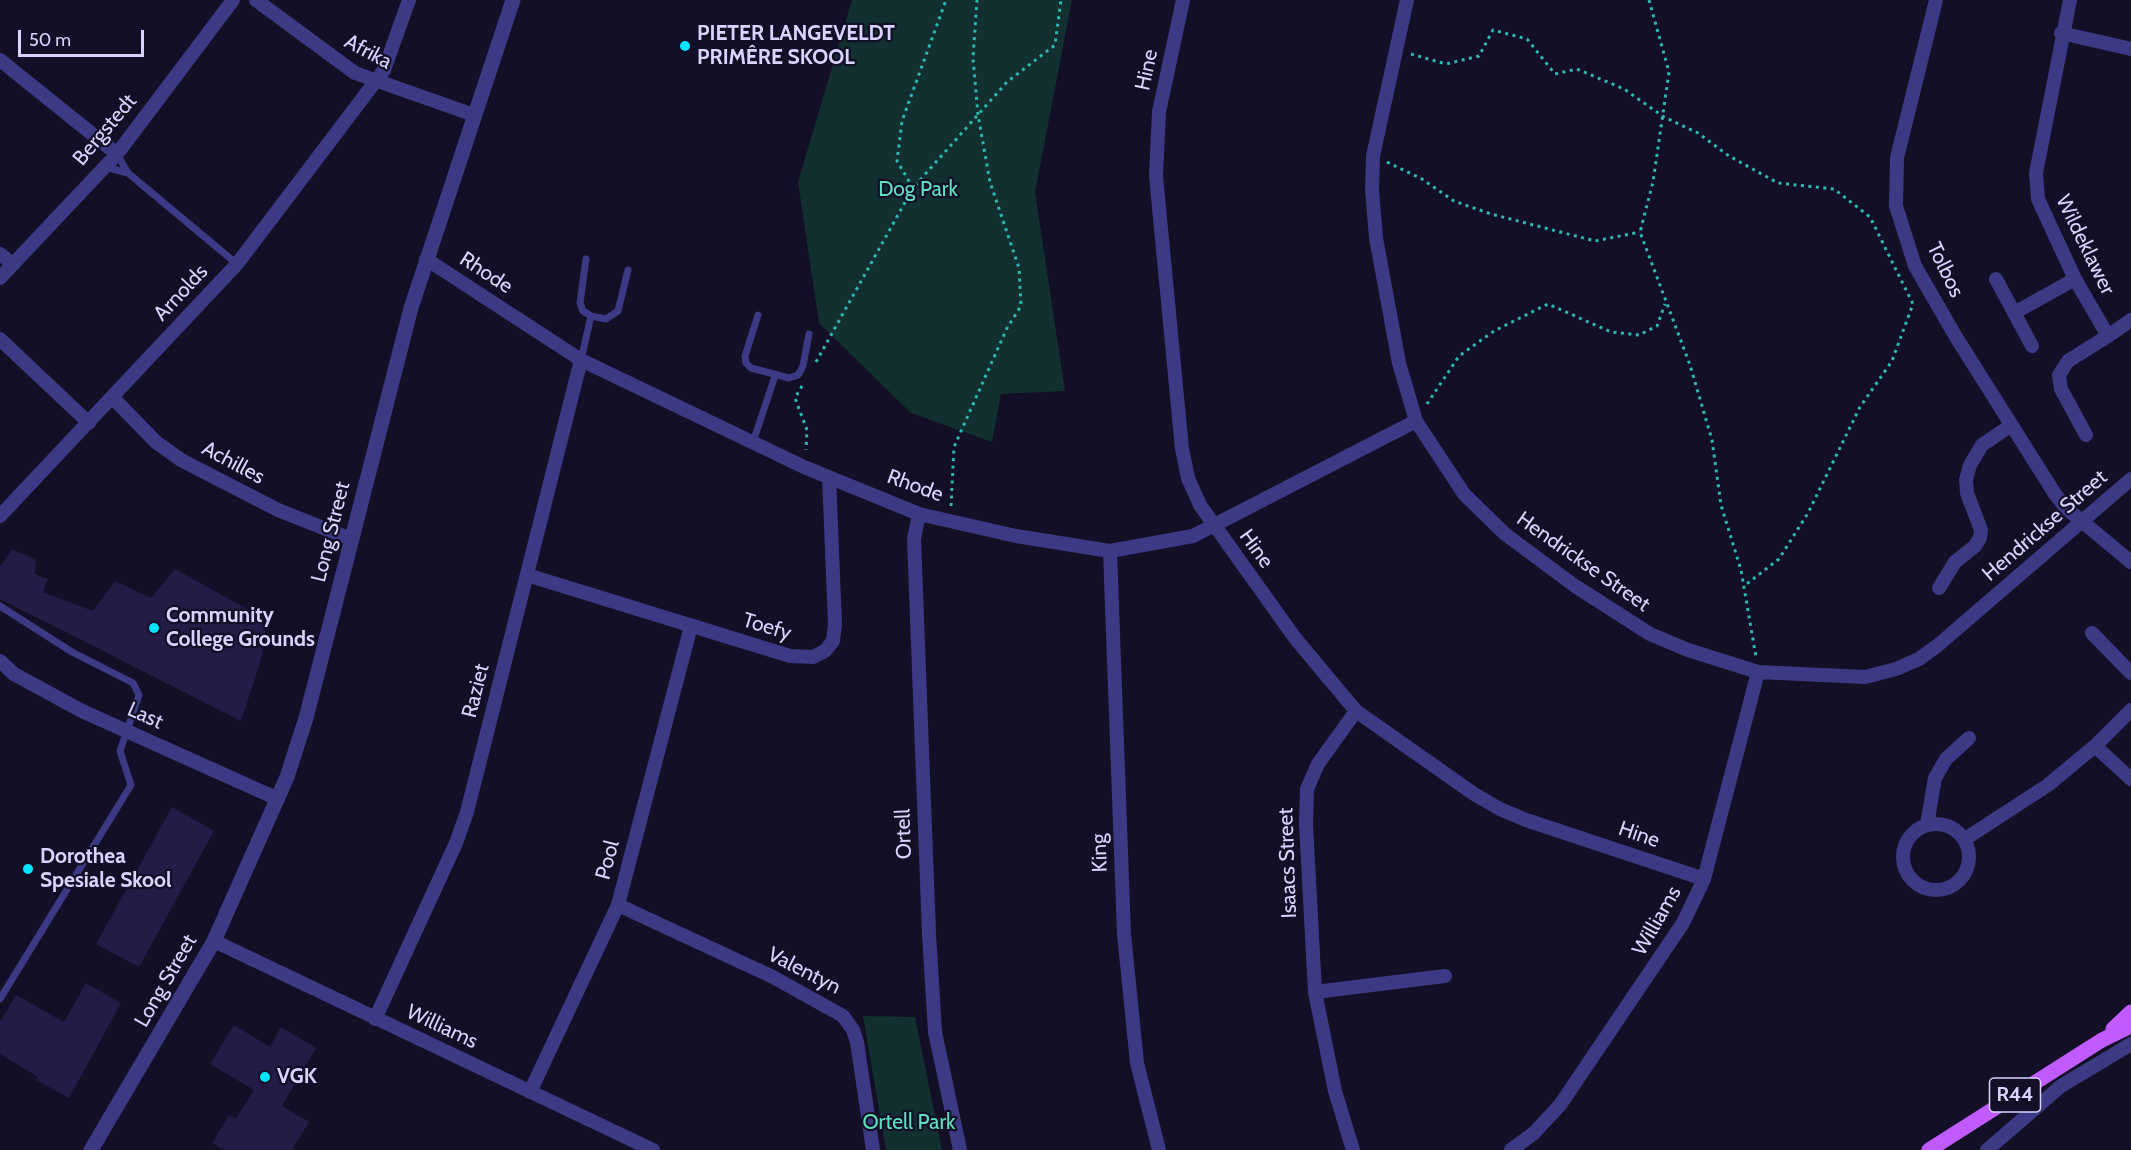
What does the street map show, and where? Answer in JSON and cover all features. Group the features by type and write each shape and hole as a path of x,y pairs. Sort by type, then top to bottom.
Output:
{"main road":[{"name":"R44","path":"2102,1040 2131,1012"},
{"name":"R44","path":"1929,1150 2102,1040 2131,1026"}],"street":[{"name":"Bergstedt","path":"0,278 117,154 233,0"},
{"name":"Afrika","path":"256,0 355,73 374,82 474,115"},
{"name":"Arnolds","path":"0,516 237,264 384,70 410,0"},
{"name":"Long Street","path":"91,1150 214,941 278,799 306,718 426,259 513,0"},
{"name":"Hine","path":"1183,0 1159,112 1156,176 1182,449 1188,478 1213,525 1295,638 1356,711 1474,794 1500,809 1526,820 1704,879"},
{"name":"Hendrickse Street","path":"1407,0 1373,156 1372,190 1377,238 1399,363 1416,421 1464,494 1505,534 1575,586 1650,634 1688,650 1758,672 1865,677 1896,669 1919,659 2131,479"},
{"name":"Tolbos","path":"1936,0 1898,158 1896,206 1916,266 2010,426 2055,494 2131,562"},
{"name":"Wildeklawer","path":"2070,0 2061,33 2036,173 2038,199 2075,279 2108,336"},
{"path":"2061,33 2131,49"},
{"path":"0,60 117,154"},
{"path":"0,254 13,264"},
{"name":"Rhode","path":"426,259 581,360 804,467 919,514 1016,536 1110,551 1193,536 1416,421"},
{"path":"1996,279 2032,346"},
{"path":"2014,313 2075,279"},
{"path":"2086,435 2061,389 2059,375 2068,361 2131,320"},
{"path":"0,339 88,423"},
{"name":"Raziet","path":"375,1019 456,843 467,812 581,360"},
{"name":"Achilles","path":"113,398 156,442 182,460 278,510 351,539"},
{"path":"1939,588 1955,562 1975,546 1980,538 1981,530 1967,493 1966,480 1970,465 1982,445 2010,426"},
{"name":"Toefy","path":"528,574 800,658 813,657 825,651 833,641 835,624 829,477"},
{"name":"Ortell","path":"919,514 914,539 930,956 935,1032 960,1150"},
{"name":"King","path":"1110,551 1124,934 1137,1063 1159,1150"},
{"name":"Pool","path":"530,1092 618,904 691,626"},
{"path":"2092,633 2131,673"},
{"name":"Last","path":"0,661 14,674 43,690 278,799"},
{"name":"Williams","path":"1511,1150 1534,1133 1560,1105 1585,1070 1677,931 1704,879 1758,672"},
{"path":"1965,839 2048,785 2095,746 2131,710"},
{"name":"Isaacs Street","path":"1353,1150 1335,1091 1315,992 1308,889 1307,789 1318,764 1356,711"},
{"path":"1927,825 1935,778 1946,759 1969,738"},
{"path":"2095,746 2131,779"},
{"path":"1927,825 1949,826 1965,839 1969,863 1965,873 1950,888 1929,890 1910,879 1902,858 1909,837 1927,825"},
{"name":"Valentyn","path":"618,904 772,977 843,1016 857,1042 873,1150"},
{"name":"Williams","path":"214,941 653,1150"},
{"path":"1315,992 1445,976"},
{"path":"1987,1150 2061,1086 2131,1044"}],"lane":[{"path":"117,154 128,173 237,264"},
{"path":"105,166 128,173"},
{"path":"586,260 580,303 583,311 591,316 606,319 618,311 628,270"},
{"path":"758,315 745,356 746,363 751,368 775,376 789,378 798,375 803,366 809,334"},
{"path":"581,360 591,316"},
{"path":"753,442 775,376"},
{"path":"0,606 72,652 136,685 138,702 120,751 131,785 0,999"}],"path":[{"path":"913,188 897,161 902,121 946,0"},
{"path":"950,520 954,447 1007,328 1021,306 1019,268 990,182 978,115 973,58 977,0"},
{"path":"813,368 913,188 1007,82 1054,45 1061,0"},
{"path":"1649,0 1669,72 1664,117 1641,232 1665,303 1690,365 1713,440 1721,506 1744,586 1758,672"},
{"path":"1395,50 1446,64 1479,56 1493,30 1527,39 1555,74 1577,69 1624,89 1664,117 1698,133 1729,156 1778,183 1834,189 1870,217 1913,304 1892,361 1860,407 1808,513 1779,559 1744,586"},
{"path":"1373,156 1422,179 1454,201 1491,214 1595,241 1641,232"},
{"path":"1416,421 1459,356 1494,331 1548,304 1611,332 1639,335 1656,326 1665,303"},
{"path":"804,467 807,430 795,398 807,378"}],"green space":[{"name":"Dog Park","path":"852,0 1072,0 1035,192 1065,391 1001,394 992,442 911,413 819,323 798,182"},
{"name":"Ortell Park","path":"863,1016 915,1017 942,1150 886,1150"}],"building":[{"path":"12,549 36,560 35,574 48,579 43,592 93,611 115,581 151,598 175,569 267,620 261,660 241,721 0,599 0,567"},
{"path":"172,807 214,831 139,967 96,944"},
{"path":"86,983 121,1003 69,1098 36,1080 38,1077 0,1054 0,1022 16,995 64,1022"},
{"name":"VGK","path":"234,1025 270,1047 281,1027 316,1048 282,1106 309,1122 292,1150 224,1150 212,1143 229,1115 236,1119 254,1090 210,1064"}],"place":[{"name":"PIETER LANGEVELDT PRIMÊRE SKOOL","path":"685,46"},
{"name":"Community College Grounds","path":"154,628"},
{"name":"Dorothea Spesiale Skool","path":"28,869"},
{"name":"VGK","path":"265,1077"}]}
